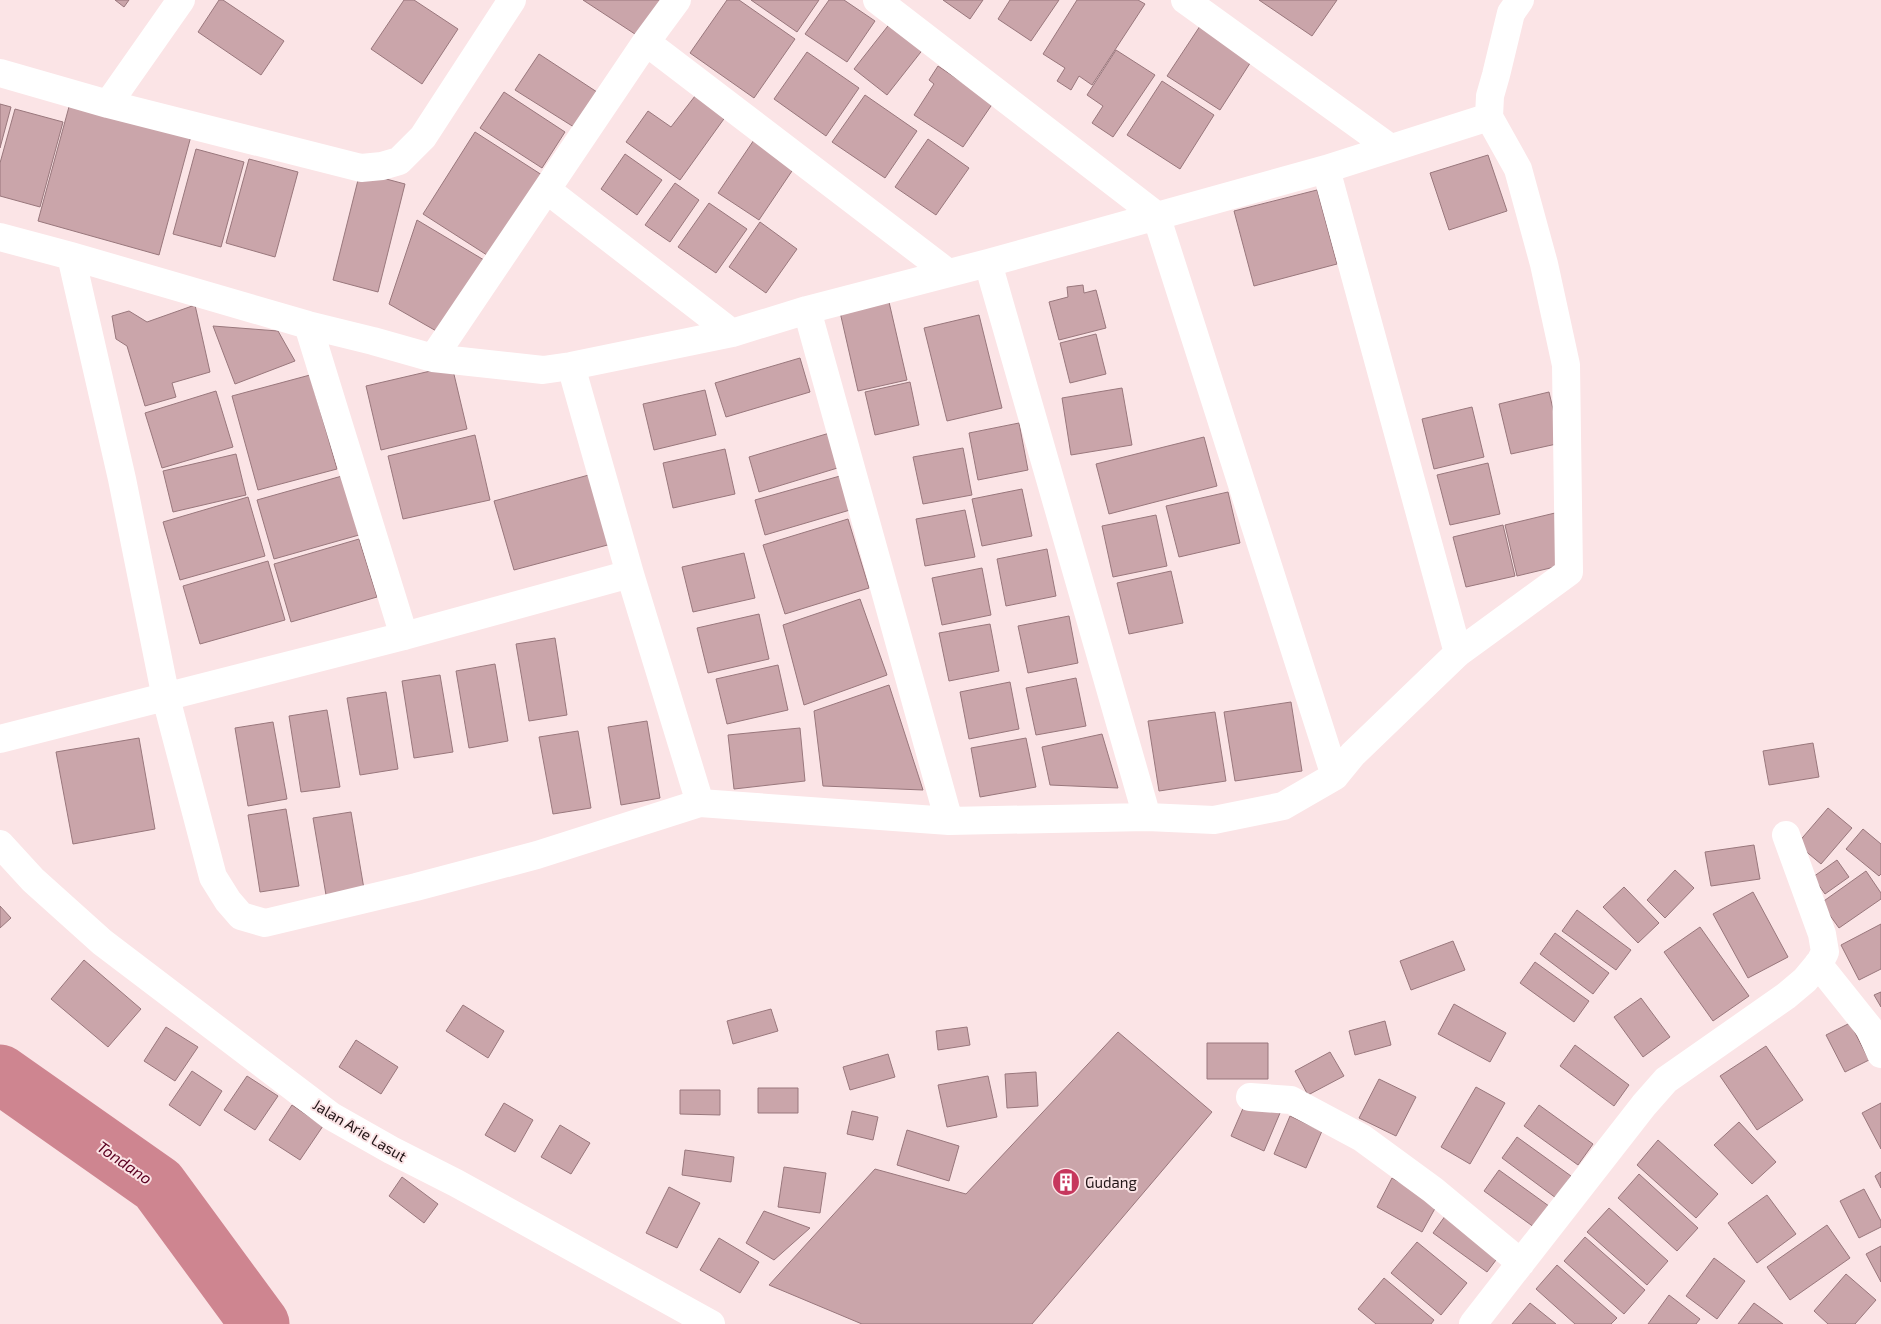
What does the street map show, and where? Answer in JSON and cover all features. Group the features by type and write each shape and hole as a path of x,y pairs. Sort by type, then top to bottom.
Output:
{"street":[{"path":"108,104 181,0"},
{"path":"0,73 108,104 361,168 382,166 399,161 423,137 512,0"},
{"path":"433,358 646,42 678,0"},
{"path":"877,0 1156,215 1335,776"},
{"path":"1185,0 1389,147"},
{"path":"71,256 122,479 166,698 213,878 228,901 241,916 264,923 416,887 537,855 700,803 949,821 1148,817 1214,820 1283,806 1335,776 1353,754 1458,653 1569,572 1566,364 1544,264 1518,169 1489,117 1490,96 1496,75 1508,4"},
{"path":"646,42 947,272"},
{"path":"0,237 308,325 373,340 433,358 543,370 732,333 806,310 947,272 988,263 1326,169 1389,147 1489,117"},
{"path":"1326,169 1458,653"},
{"path":"547,190 732,333"},
{"path":"988,263 1148,817"},
{"path":"806,310 949,821"},
{"path":"308,325 404,636"},
{"path":"571,366 630,574 700,803"},
{"path":"0,739 404,636 630,574"},
{"path":"1473,1324 1644,1105 1666,1080 1786,996 1805,980 1818,964 1825,952 1822,934 1786,835"},
{"name":"Jalan Arie Lasut","path":"0,844 33,880 102,942 331,1116 711,1324"},
{"path":"1818,964 1870,1030 1881,1054"},
{"path":"1250,1097 1291,1100 1362,1138 1432,1190 1521,1263"}],"building":[{"path":"115,0 129,0 124,7"},
{"path":"219,0 223,0 284,41 261,75 198,32"},
{"path":"404,0 414,0 458,29 422,84 371,49"},
{"path":"583,0 662,0 641,38"},
{"path":"727,0 739,0 795,39 754,98 690,53"},
{"path":"751,0 819,0 797,32"},
{"path":"829,0 844,0 875,21 847,62 805,34"},
{"path":"943,0 983,0 970,19"},
{"path":"1010,0 1059,0 1031,41 998,19"},
{"path":"1077,0 1138,0 1145,4 1092,85 1079,76 1071,90 1057,81 1065,68 1043,54"},
{"path":"1259,0 1337,0 1312,36"},
{"path":"891,22 924,48 887,95 854,69"},
{"path":"1202,23 1254,57 1220,110 1167,76"},
{"path":"1116,50 1155,75 1113,137 1092,123 1103,106 1087,95"},
{"path":"807,52 859,88 826,136 774,99"},
{"path":"539,54 600,94 577,129 515,90"},
{"path":"938,66 993,103 963,147 914,115 934,84 929,80"},
{"path":"1162,81 1214,115 1180,169 1127,135"},
{"path":"702,87 731,109 680,180 626,142 648,111 671,127"},
{"path":"504,92 565,132 542,168 480,128"},
{"path":"865,95 917,131 885,178 832,142"},
{"path":"70,103 191,136 159,255 38,221"},
{"path":"0,104 11,107 0,148"},
{"path":"15,109 63,122 40,207 0,196 0,163"},
{"path":"475,132 542,175 490,257 423,214"},
{"path":"758,134 798,162 759,220 718,193"},
{"path":"928,139 969,168 936,215 895,187"},
{"path":"196,149 244,162 221,247 173,234"},
{"path":"625,154 662,180 637,215 601,189"},
{"path":"1488,155 1507,211 1449,230 1430,173"},
{"path":"249,159 298,172 275,257 226,243"},
{"path":"360,172 405,184 378,292 333,280"},
{"path":"675,183 699,200 670,242 645,225"},
{"path":"1317,190 1337,264 1254,286 1234,211"},
{"path":"709,203 747,229 716,273 678,247"},
{"path":"417,220 489,263 445,336 389,304"},
{"path":"760,222 797,249 766,293 729,267"},
{"path":"1083,285 1084,293 1096,290 1106,328 1059,340 1049,302 1068,297 1067,287"},
{"path":"889,302 907,380 858,391 840,312"},
{"path":"195,305 210,372 172,383 176,397 145,406 127,346 116,339 112,316 129,311 147,322"},
{"path":"979,315 1002,408 947,421 924,328"},
{"path":"213,326 278,331 295,361 235,384"},
{"path":"1096,334 1106,374 1070,383 1060,343"},
{"path":"800,358 810,392 726,417 715,383"},
{"path":"452,366 467,429 381,450 366,386"},
{"path":"310,375 337,469 258,490 232,396"},
{"path":"910,382 919,425 875,435 865,392"},
{"path":"1122,388 1132,445 1071,455 1062,398"},
{"path":"705,390 716,435 654,450 643,404"},
{"path":"216,391 233,447 162,468 145,413"},
{"path":"1549,392 1561,443 1511,454 1499,404"},
{"path":"1472,407 1484,457 1434,469 1422,419"},
{"path":"1019,423 1028,470 978,480 969,433"},
{"path":"833,432 844,466 759,492 749,457"},
{"path":"475,435 490,500 403,519 388,456"},
{"path":"1204,437 1217,486 1109,514 1096,464"},
{"path":"963,448 972,495 923,504 913,457"},
{"path":"725,449 735,494 673,508 663,463"},
{"path":"236,454 246,495 173,512 163,471"},
{"path":"1488,463 1500,514 1450,525 1437,475"},
{"path":"596,473 615,543 514,570 494,501"},
{"path":"342,476 359,535 274,559 257,500"},
{"path":"840,476 850,510 765,535 755,500"},
{"path":"1022,489 1032,536 982,546 972,499"},
{"path":"1228,492 1240,543 1179,557 1166,506"},
{"path":"248,497 265,556 180,580 163,522"},
{"path":"965,510 975,557 925,566 916,519"},
{"path":"1555,513 1567,564 1517,576 1505,525"},
{"path":"1156,515 1167,566 1113,577 1102,526"},
{"path":"848,519 869,588 785,614 763,545"},
{"path":"1503,525 1515,576 1466,587 1453,537"},
{"path":"359,539 377,597 291,622 274,564"},
{"path":"1047,549 1056,596 1006,606 997,559"},
{"path":"744,553 755,598 693,612 682,567"},
{"path":"268,561 285,620 200,644 183,586"},
{"path":"982,568 991,615 942,625 932,578"},
{"path":"1171,571 1183,623 1129,634 1117,583"},
{"path":"860,599 887,675 804,705 783,625"},
{"path":"759,614 769,659 708,673 697,628"},
{"path":"1069,616 1078,663 1028,673 1018,626"},
{"path":"990,624 999,671 949,681 939,633"},
{"path":"555,638 567,715 529,721 516,644"},
{"path":"495,664 508,741 469,748 456,671"},
{"path":"778,665 788,710 727,724 716,679"},
{"path":"440,675 453,752 414,758 402,681"},
{"path":"1076,678 1086,726 1036,735 1026,688"},
{"path":"1010,682 1019,729 969,739 960,692"},
{"path":"889,685 923,790 823,786 814,711"},
{"path":"386,692 398,769 360,775 347,698"},
{"path":"1291,702 1302,771 1235,781 1224,712"},
{"path":"327,710 340,787 301,792 289,716"},
{"path":"1215,712 1226,781 1159,791 1148,721"},
{"path":"647,721 660,798 621,805 608,727"},
{"path":"273,722 287,799 248,806 235,728"},
{"path":"800,728 805,781 734,789 728,735"},
{"path":"578,731 591,808 553,814 539,737"},
{"path":"1102,734 1118,788 1050,785 1042,747"},
{"path":"139,738 155,829 73,844 56,752"},
{"path":"1026,738 1036,787 980,797 971,748"},
{"path":"1813,743 1819,777 1769,785 1763,751"},
{"path":"1828,808 1852,828 1821,864 1797,844"},
{"path":"286,809 299,886 260,892 248,815"},
{"path":"351,812 364,889 326,895 313,818"},
{"path":"1863,829 1881,844 1881,874 1879,876 1846,849"},
{"path":"1754,845 1760,879 1711,886 1705,852"},
{"path":"1837,860 1849,877 1825,894 1813,877"},
{"path":"1675,870 1694,888 1665,918 1647,900"},
{"path":"1866,871 1881,893 1881,899 1839,928 1821,903"},
{"path":"1624,887 1659,923 1638,943 1603,907"},
{"path":"1753,892 1788,957 1748,978 1713,914"},
{"path":"0,906 11,918 0,928"},
{"path":"1577,910 1631,950 1616,970 1562,931"},
{"path":"1881,924 1881,969 1859,980 1841,945"},
{"path":"1700,927 1749,996 1713,1021 1664,952"},
{"path":"1555,933 1609,973 1593,994 1540,954"},
{"path":"1453,941 1465,970 1411,990 1400,961"},
{"path":"84,960 141,1009 108,1047 51,999"},
{"path":"1535,962 1589,1001 1574,1022 1520,983"},
{"path":"1881,992 1881,1007 1874,995"},
{"path":"1641,998 1670,1037 1643,1057 1614,1017"},
{"path":"1454,1004 1506,1033 1490,1062 1438,1034"},
{"path":"463,1005 504,1031 488,1058 446,1031"},
{"path":"771,1009 778,1031 733,1044 727,1021"},
{"path":"1385,1021 1391,1045 1355,1055 1349,1031"},
{"path":"1850,1023 1869,1060 1845,1072 1826,1035"},
{"path":"166,1027 198,1047 175,1081 144,1061"},
{"path":"967,1027 970,1045 938,1050 936,1031"},
{"name":"Gudang","path":"1118,1032 1212,1112 1032,1324 862,1324 769,1285 875,1169 966,1194"},
{"path":"356,1040 398,1067 381,1094 339,1067"},
{"path":"1207,1043 1268,1043 1268,1079 1207,1079"},
{"path":"1575,1045 1629,1085 1614,1106 1560,1066"},
{"path":"1766,1046 1803,1100 1757,1130 1720,1076"},
{"path":"1330,1052 1344,1076 1308,1095 1295,1071"},
{"path":"888,1054 895,1077 850,1090 843,1067"},
{"path":"192,1071 222,1091 200,1126 169,1105"},
{"path":"1036,1072 1038,1106 1007,1108 1005,1074"},
{"path":"247,1076 278,1096 255,1130 224,1110"},
{"path":"988,1076 997,1117 947,1127 938,1085"},
{"path":"1379,1079 1416,1097 1396,1136 1359,1118"},
{"path":"1476,1087 1505,1103 1470,1164 1441,1147"},
{"path":"758,1088 798,1088 798,1113 758,1113"},
{"path":"680,1090 720,1090 720,1115 680,1114"},
{"path":"1247,1099 1280,1113 1264,1151 1231,1136"},
{"path":"504,1103 533,1120 515,1152 485,1135"},
{"path":"1881,1103 1881,1149 1862,1113"},
{"path":"292,1105 323,1126 300,1160 269,1140"},
{"path":"1539,1105 1593,1144 1578,1165 1524,1126"},
{"path":"852,1111 878,1117 873,1140 847,1134"},
{"path":"1290,1116 1322,1131 1306,1168 1274,1154"},
{"path":"1739,1122 1776,1162 1752,1184 1714,1145"},
{"path":"560,1125 590,1143 571,1174 541,1157"},
{"path":"907,1130 959,1146 949,1181 897,1165"},
{"path":"1517,1137 1571,1176 1556,1198 1502,1158"},
{"path":"1658,1140 1718,1194 1696,1218 1637,1165"},
{"path":"685,1150 734,1157 731,1182 682,1175"},
{"path":"784,1167 826,1173 820,1213 778,1207"},
{"path":"1499,1170 1553,1209 1538,1230 1484,1191"},
{"path":"1881,1172 1881,1188 1875,1176"},
{"path":"1639,1174 1698,1228 1677,1251 1618,1198"},
{"path":"402,1177 438,1204 424,1223 389,1196"},
{"path":"1392,1178 1438,1203 1422,1232 1377,1207"},
{"path":"669,1187 700,1203 677,1248 646,1233"},
{"path":"1864,1189 1881,1221 1881,1227 1859,1238 1840,1201"},
{"path":"1767,1195 1796,1234 1757,1263 1728,1223"},
{"path":"1609,1208 1668,1261 1647,1285 1587,1232"},
{"path":"764,1211 810,1228 774,1260 746,1243"},
{"path":"1448,1212 1502,1252 1487,1272 1433,1233"},
{"path":"1827,1225 1850,1258 1790,1300 1767,1267"},
{"path":"1585,1237 1645,1290 1624,1314 1564,1261"},
{"path":"719,1238 759,1262 740,1293 700,1270"},
{"path":"1417,1242 1467,1283 1441,1315 1391,1273"},
{"path":"1881,1246 1881,1282 1866,1254"},
{"path":"1714,1258 1745,1281 1717,1319 1686,1296"},
{"path":"1557,1265 1617,1318 1611,1324 1575,1324 1536,1289"},
{"path":"1846,1274 1876,1300 1855,1324 1828,1324 1814,1311"},
{"path":"1384,1278 1434,1320 1431,1324 1376,1324 1358,1309"},
{"path":"1669,1295 1700,1319 1696,1324 1648,1324"},
{"path":"1530,1303 1556,1324 1512,1324"},
{"path":"1754,1303 1783,1324 1738,1324"}],"waterway":[{"name":"Tondano","path":"0,1074 158,1185 260,1324"}],"place":[{"name":"Gudang","path":"1066,1182"}]}
